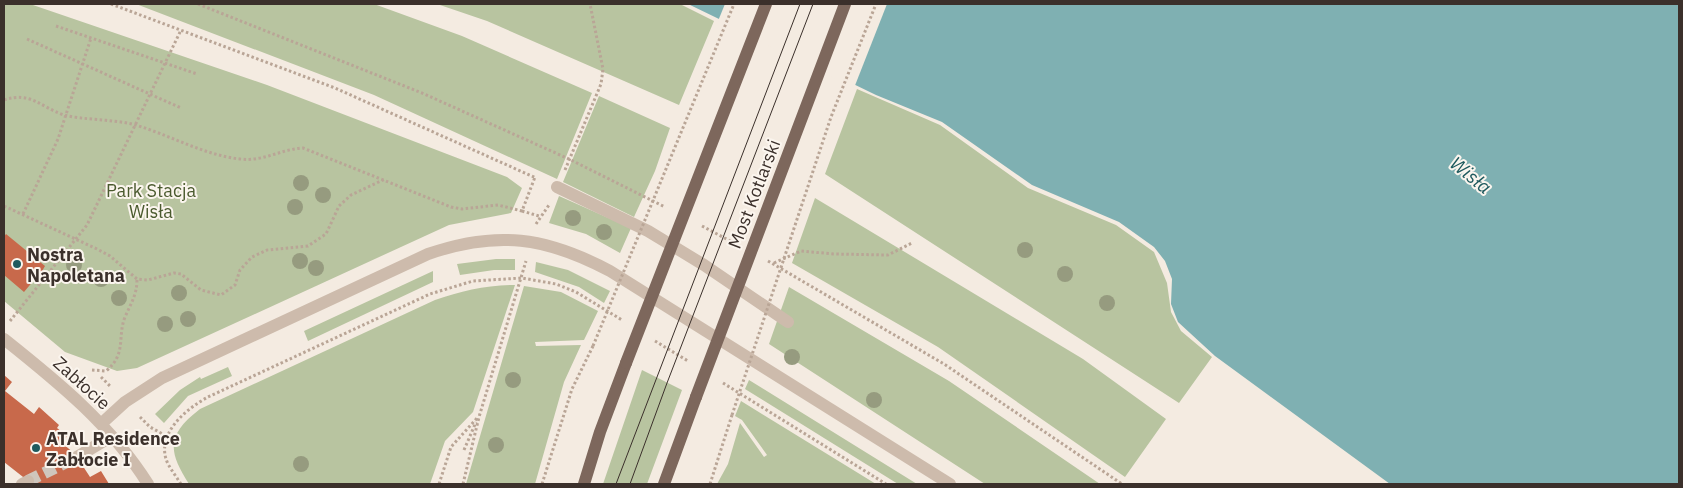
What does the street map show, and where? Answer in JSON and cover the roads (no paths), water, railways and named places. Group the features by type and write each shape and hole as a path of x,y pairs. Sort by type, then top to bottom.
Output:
{"main road":[{"path":"584,484 600,432 626,362 766,4"},
{"name":"Most Kotlarski","path":"664,484 845,4"}],"street":[{"path":"557,187 648,231 704,265 788,322"},
{"path":"101,424 125,402 162,378 428,254 463,243 487,239 508,239 557,247 610,271 950,484"},
{"name":"Zabłocie","path":"4,339 66,389 101,424 148,484"},
{"path":"77,457 112,436"}],"water":[{"name":"Wisła","path":"688,4 1679,4 1679,484 1390,484 1215,356 1178,322 1171,304 1172,279 1165,261 1154,247 1119,222 1032,185 942,122 876,95"}],"tunnel":[{"path":"28,481 77,457"}],"tram line":[{"path":"616,484 800,4"},
{"path":"630,484 813,4"}],"place":[{"name":"Nostra Napoletana","path":"17,264"},
{"name":"ATAL Residence Zabłocie I","path":"36,448"}],"park label":[{"name":"Park Stacja Wisła","path":"151,200"}]}
